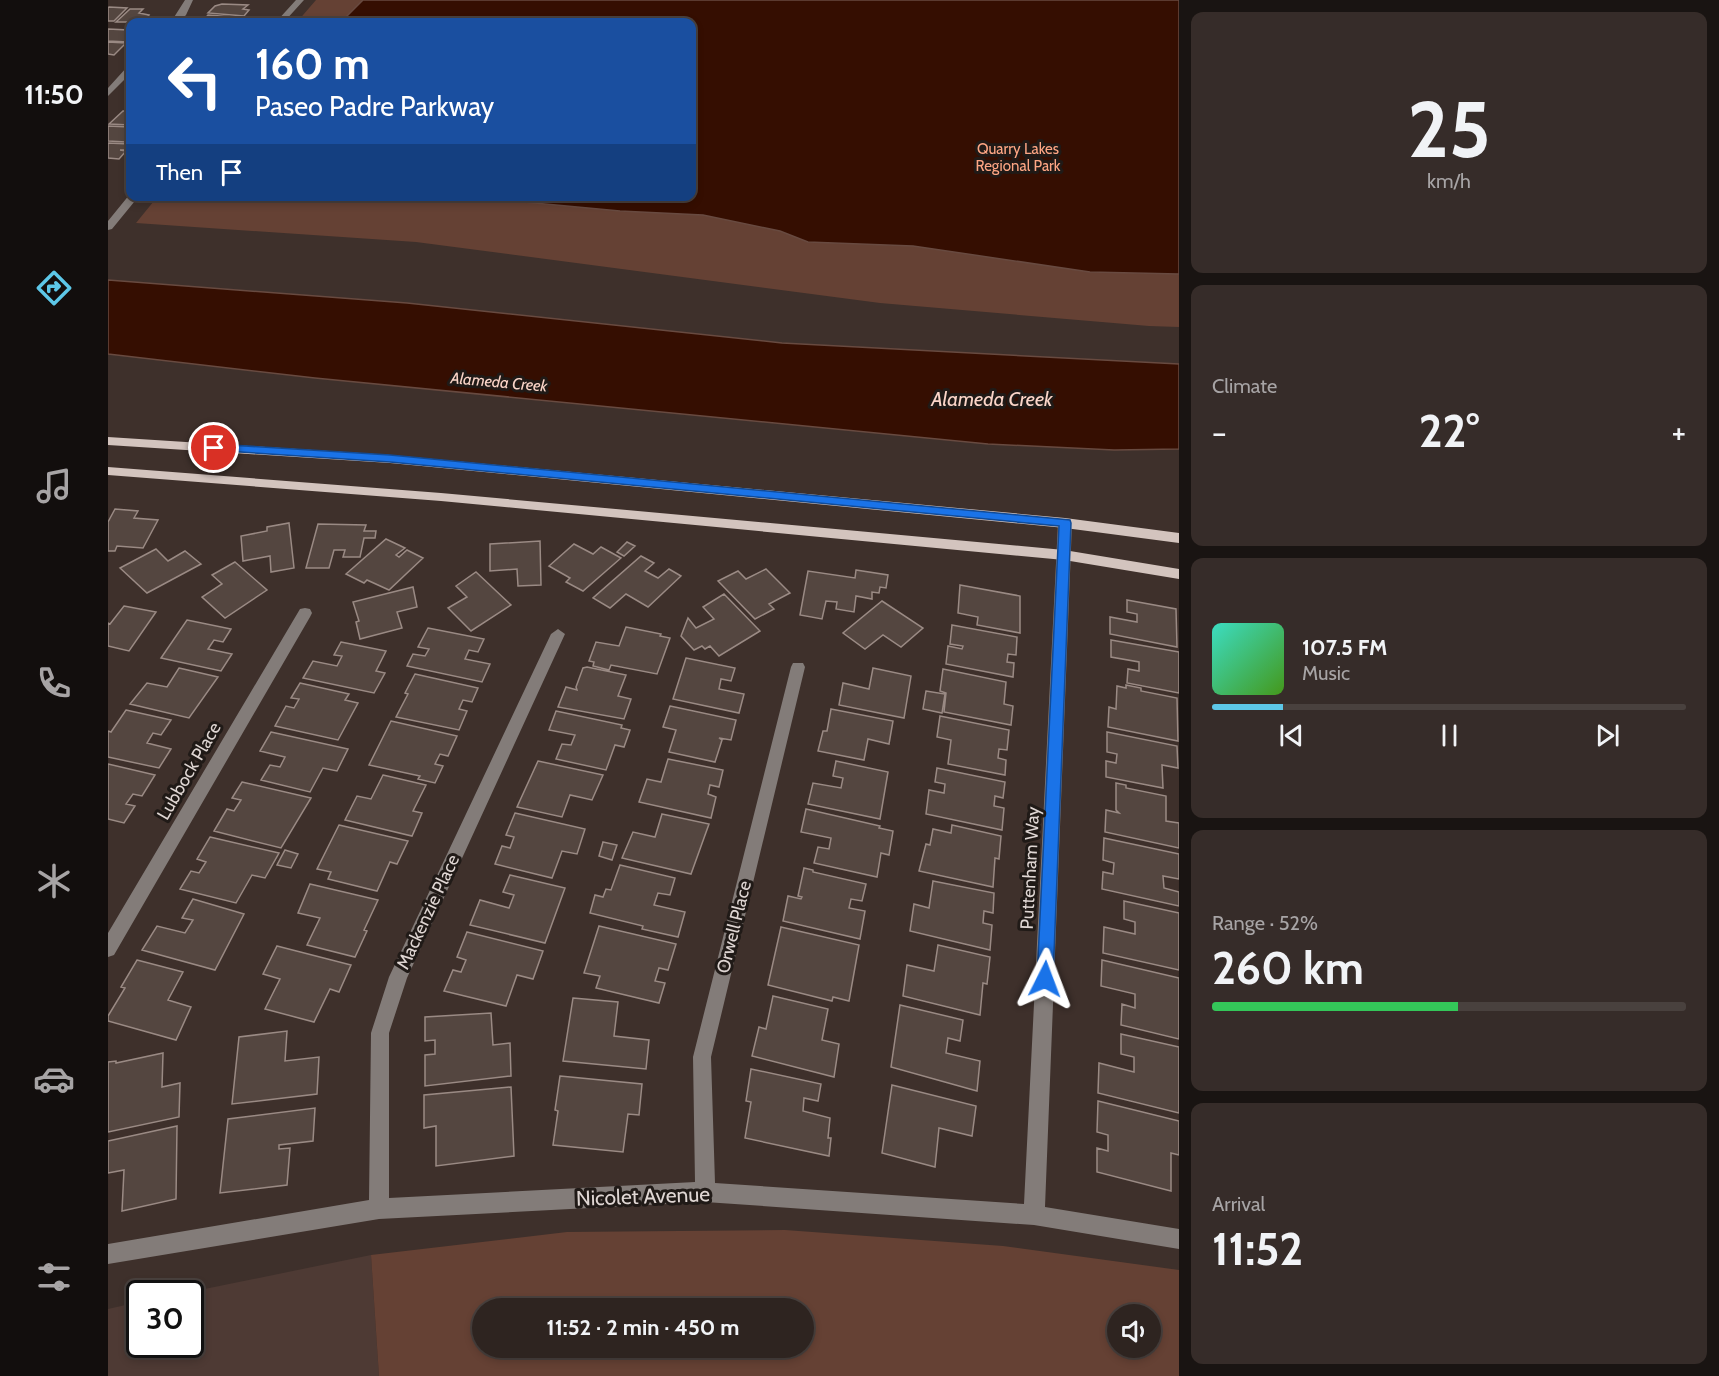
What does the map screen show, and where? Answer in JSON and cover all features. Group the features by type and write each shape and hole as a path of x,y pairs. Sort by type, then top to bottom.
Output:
{"main road":[{"path":"108,435 148,444"},
{"path":"108,441 390,459 1065,523 1179,538"},
{"path":"108,471 441,497 1064,555 1179,574"}],"street":[{"path":"179,18 189,0"},
{"path":"284,18 300,0"},
{"path":"108,93 126,73"},
{"path":"108,227 130,201"},
{"name":"Puttenham Way","path":"1034,1215 1065,523"},
{"name":"Lubbock Place","path":"108,949 305,613"},
{"name":"Mackenzie Place","path":"380,1209 380,1033 398,977 558,634"},
{"name":"Orwell Place","path":"705,1192 702,1057 798,667"},
{"name":"Nicolet Avenue","path":"108,1254 380,1209 705,1192 1034,1215 1179,1239"}],"shaded area":[{"path":"371,1255 379,1376 108,1376 108,1309 126,1305 126,1358 204,1358 204,1289"}],"green space":[{"name":"Quarry Lakes Regional Park","path":"316,0 1179,0 1179,327 880,303 416,242 136,223 154,201 696,201 696,18 300,18"},
{"path":"785,1230 1003,1246 1179,1270 1179,1376 379,1376 371,1255 567,1232"}],"water":[{"name":"Quarry Lakes Regional Park","path":"363,0 1179,0 1179,274 1090,272 913,246 808,242 780,231 703,215 620,211 514,201 696,201 696,18 345,18"},
{"name":"Alameda Creek","path":"108,280 407,303 782,343 1179,364 1179,449 1114,450 988,444 315,378 108,354"}],"building":[{"path":"248,5 243,9 249,10 244,16 208,13 215,6"},
{"path":"108,8 127,8 114,21 108,21"},
{"path":"130,9 143,9 139,13 149,15 147,18 126,18 126,22 116,22"},
{"path":"208,15 246,18 205,18"},
{"path":"108,29 126,30 126,42 108,41"},
{"path":"108,42 126,43 114,55 108,54"},
{"path":"123,111 126,111 126,125 109,124"},
{"path":"108,126 126,127 126,142 108,141"},
{"path":"108,143 126,144 126,150 120,150 126,151 119,159 108,158"},
{"path":"115,509 138,511 134,518 158,520 143,548 117,546 115,551 108,551 108,522"},
{"path":"289,523 294,568 271,572 270,556 243,561 241,536 267,531 267,527"},
{"path":"318,524 366,525 364,531 376,531 375,538 364,538 360,557 343,557 345,550 334,550 329,568 306,568"},
{"path":"386,539 405,548 396,555 399,557 407,550 423,558 389,590 367,580 364,583 346,574"},
{"path":"540,541 541,585 518,586 517,569 490,571 490,544"},
{"path":"627,542 635,546 624,556 617,552"},
{"path":"574,544 593,554 601,547 621,558 583,591 566,582 570,578 549,566"},
{"path":"156,549 168,561 185,551 201,564 147,593 120,568"},
{"path":"641,556 654,563 645,571 658,578 669,569 681,576 648,607 626,594 610,608 593,598"},
{"path":"235,562 267,590 225,618 202,597 222,584 212,575"},
{"path":"766,569 790,593 769,604 774,609 755,619 718,581 738,571 746,579"},
{"path":"856,570 888,575 886,588 880,587 879,593 872,592 872,599 856,596 854,612 836,609 837,602 826,601 822,619 800,615 808,571 855,578"},
{"path":"476,572 511,605 471,631 448,608 467,597 456,586"},
{"path":"960,585 1020,596 1020,633 977,625 978,617 958,613"},
{"path":"413,587 417,607 397,612 402,628 360,639 356,622 359,621 353,602"},
{"path":"724,594 760,631 719,656 710,646 705,649 702,646 694,650 681,636 688,618 696,628 714,619 703,607"},
{"path":"1127,600 1176,609 1177,647 1110,634 1110,617 1137,622 1137,614 1127,612"},
{"path":"882,601 923,628 901,647 883,635 865,649 843,633"},
{"path":"124,606 156,612 129,651 108,646 108,623 110,624"},
{"path":"187,620 231,629 223,642 214,640 208,649 232,654 221,671 161,658"},
{"path":"952,625 1017,637 1016,655 1008,654 1007,662 1014,663 1013,677 946,664 948,646 962,649 963,646 950,644"},
{"path":"626,627 670,638 657,674 611,665 609,670 593,666 594,662 589,661 596,642 619,646"},
{"path":"428,628 484,639 478,652 469,650 465,659 490,664 482,682 407,666 413,654 425,656 429,649 418,647"},
{"path":"1111,640 1179,652 1179,693 1127,683 1128,669 1139,671 1139,662 1111,657"},
{"path":"341,642 386,651 376,671 385,673 374,693 303,678 313,661 337,666 342,656 334,655"},
{"path":"686,658 735,668 731,681 721,679 719,689 744,694 739,713 673,699"},
{"path":"179,668 218,677 189,718 130,704 147,683 167,687"},
{"path":"583,668 626,675 618,696 631,699 624,719 558,707 566,687 577,690"},
{"path":"873,668 911,676 904,718 839,705 843,683 869,689"},
{"path":"943,669 1006,682 1004,704 1013,706 1011,725 944,712 946,693 940,691"},
{"path":"415,674 478,688 472,702 463,700 459,709 467,711 459,730 396,717"},
{"path":"300,683 349,694 345,700 358,703 338,740 275,726 286,706 294,708 299,699 291,698"},
{"path":"1126,685 1141,688 1141,691 1177,698 1178,741 1108,727 1109,707 1116,709 1117,686 1126,688"},
{"path":"926,691 945,694 942,713 923,709"},
{"path":"670,706 736,720 731,740 719,738 722,740 715,762 669,752 676,730 663,727"},
{"path":"831,709 893,721 889,744 868,739 864,760 818,751 823,731 827,731"},
{"path":"126,710 171,720 161,735 153,733 147,743 171,749 159,768 108,757 108,731 111,732"},
{"path":"556,711 622,725 621,728 630,730 624,747 615,745 606,770 556,759 562,744 571,745 575,735 549,730"},
{"path":"940,716 1009,730 1007,750 999,749 998,758 1006,760 1005,775 948,764 951,740 937,737"},
{"path":"391,721 457,736 448,756 440,754 435,764 443,766 435,783 418,779 420,776 369,765"},
{"path":"271,732 348,749 337,771 323,768 310,792 261,780 270,765 280,767 285,757 260,751"},
{"path":"1107,732 1177,746 1178,768 1162,765 1163,788 1106,777 1106,761 1116,763 1117,754 1107,752"},
{"path":"668,759 723,770 719,787 710,785 708,794 716,797 711,818 639,802 647,779 661,782"},
{"path":"538,761 603,775 592,800 570,795 562,817 517,807"},
{"path":"836,761 888,772 880,819 808,804 813,783 841,788 843,778 833,776"},
{"path":"108,764 155,775 142,796 133,794 126,804 135,806 124,823 108,819"},
{"path":"937,768 1005,782 1003,798 995,796 994,806 1004,808 1002,830 926,814 929,790 944,793 945,784 935,782"},
{"path":"383,775 426,785 413,811 422,813 412,836 345,820 357,796 371,799"},
{"path":"242,782 311,798 281,848 214,831 227,809 234,811 241,800 232,798"},
{"path":"1116,783 1126,785 1126,788 1166,796 1166,821 1179,823 1179,848 1105,832 1106,810 1119,813 1116,810"},
{"path":"806,809 893,831 889,855 881,853 877,877 814,863 818,847 829,849 831,838 801,832"},
{"path":"515,813 585,829 577,854 562,851 552,878 495,864 502,846 510,848 514,837 506,835"},
{"path":"662,814 709,824 691,874 622,858 633,832 655,837"},
{"path":"339,825 408,841 397,864 390,862 377,891 328,879 331,872 317,869"},
{"path":"952,825 1001,836 999,859 995,858 993,887 919,871 926,844 930,845 933,829 951,833"},
{"path":"210,837 279,853 265,878 252,875 236,903 180,889 191,871 199,873 206,862 197,859"},
{"path":"1104,838 1179,854 1179,879 1163,876 1164,888 1179,892 1179,906 1102,889 1103,872 1113,874 1114,863 1103,860"},
{"path":"603,842 617,845 612,860 599,856"},
{"path":"285,850 298,854 291,868 277,865"},
{"path":"620,865 675,878 670,895 658,893 654,905 685,912 678,937 590,913 595,895 603,897 606,889 611,890"},
{"path":"804,868 866,884 862,901 851,899 849,908 865,911 860,939 783,921 788,896 801,899 802,897 798,896"},
{"path":"510,875 565,888 545,943 470,925 480,900 509,908 514,895 503,892"},
{"path":"933,881 994,893 993,913 984,911 983,923 992,925 990,950 910,931 914,904 929,908"},
{"path":"310,884 378,900 355,957 307,945 320,918 298,913"},
{"path":"193,899 244,914 215,970 142,950 157,926 185,933 193,920 182,918"},
{"path":"1124,901 1179,913 1179,970 1103,953 1104,927 1135,934 1135,922 1124,919"},
{"path":"599,926 676,944 668,970 659,968 655,981 665,983 659,1003 596,988 600,976 584,973"},
{"path":"781,927 859,945 849,1001 833,997 832,1001 768,985"},
{"path":"467,932 543,951 533,979 517,975 506,1006 444,991 453,970 461,972 466,960 457,957"},
{"path":"938,945 990,957 987,984 983,983 980,1015 903,996 907,965 934,971"},
{"path":"277,946 351,965 339,992 330,989 314,1022 265,1009 280,979 263,974"},
{"path":"137,960 183,972 168,1000 191,1007 176,1040 108,1021 108,1016 125,988 121,987"},
{"path":"1102,960 1179,978 1179,1039 1121,1025 1122,1004 1135,1008 1135,994 1101,986"},
{"path":"773,996 828,1009 822,1040 839,1044 834,1077 752,1056 759,1027 766,1029"},
{"path":"573,998 618,1002 614,1036 649,1040 646,1069 563,1061"},
{"path":"900,1005 963,1020 960,1041 948,1038 946,1053 980,1061 977,1091 891,1067"},
{"path":"491,1013 493,1045 510,1043 511,1076 425,1086 425,1055 435,1054 435,1040 425,1041 425,1017"},
{"path":"287,1031 285,1061 319,1057 317,1094 232,1104 239,1037"},
{"path":"1121,1034 1179,1047 1179,1113 1098,1093 1099,1063 1134,1072 1134,1057 1121,1054"},
{"path":"163,1053 162,1087 180,1083 179,1117 108,1132 108,1062 116,1061 116,1063"},
{"path":"751,1069 821,1084 818,1101 804,1098 803,1111 830,1118 829,1156 745,1138 751,1102 746,1101"},
{"path":"560,1076 642,1084 639,1115 628,1114 623,1152 553,1145"},
{"path":"892,1085 976,1106 972,1136 939,1128 935,1167 882,1153"},
{"path":"511,1087 514,1156 436,1166 436,1126 424,1128 424,1095"},
{"path":"1098,1101 1179,1121 1179,1155 1171,1153 1171,1191 1097,1172 1097,1148 1108,1151 1108,1135 1097,1132"},
{"path":"315,1108 313,1141 279,1145 279,1149 290,1148 287,1185 220,1193 228,1119"},
{"path":"177,1126 176,1199 122,1211 124,1170 108,1173 108,1141"}],"route":[{"path":"214,448 390,459 1065,523 1045,979"}]}
